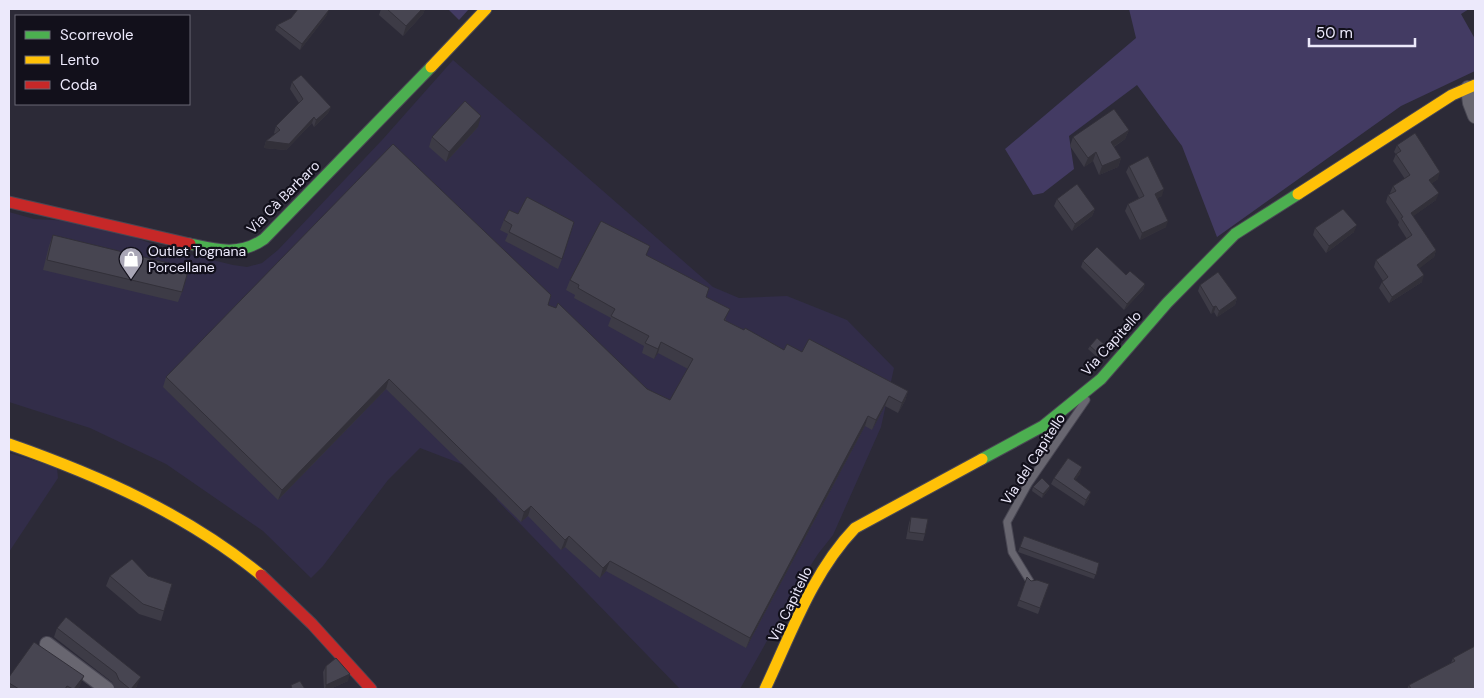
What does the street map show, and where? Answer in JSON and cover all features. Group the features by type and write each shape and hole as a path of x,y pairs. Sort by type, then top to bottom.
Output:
{"street":[{"name":"Via Cà Barbaro","path":"9,202 216,250 240,252 252,249 272,233 486,9"},
{"path":"1472,87 1470,104 1475,116"},
{"name":"Via Capitello","path":"765,689 810,596 842,539 855,528 1043,426 1101,379 1167,303 1235,234 1452,95 1472,87"},
{"path":"9,444 75,466 135,492 194,526 236,555 291,602 371,689"},
{"path":"47,644 107,689"}],"lane":[{"name":"Via del Capitello","path":"1030,583 1012,552 1007,522 1028,484 1101,379"}],"shaded area":[{"path":"448,9 469,9 459,20"},
{"path":"1129,9 1469,9 1461,14 1475,39 1475,71 1401,106 1217,237 1182,146 1137,85 1069,136 1074,169 1043,193 1033,195 1005,149 1136,38"},
{"path":"453,60 713,287 739,298 787,296 847,320 894,368 881,427 833,535 800,582 740,689 680,689 497,500 494,488 467,466 420,448 388,480 323,566 311,578 263,531 166,464 90,428 9,402 9,212 34,219 91,222 164,248 233,265 247,267 262,263 278,250 383,139"},
{"path":"9,453 57,468 58,478 9,552"}],"building":[{"path":"298,9 329,10 302,44 277,25 291,18"},
{"path":"387,9 422,9 406,26"},
{"path":"301,75 331,107 316,120 314,117 289,144 266,141 280,130 276,126 303,99 292,82"},
{"path":"465,101 481,116 449,152 432,137"},
{"path":"1114,109 1129,130 1111,142 1121,158 1102,166 1096,152 1088,158 1073,137"},
{"path":"1415,133 1440,172 1429,180 1439,193 1411,213 1436,250 1417,265 1424,275 1392,297 1382,282 1388,277 1376,260 1412,235 1401,218 1403,217 1388,195 1396,191 1393,186 1410,175 1396,154 1401,151 1397,145"},
{"path":"393,144 551,295 548,305 556,308 558,303 647,389 670,400 693,359 661,342 658,349 645,343 649,336 611,316 615,309 578,288 579,285 570,280 601,221 650,246 646,255 709,288 706,297 730,309 724,320 744,330 745,328 784,350 787,344 802,352 809,339 908,391 902,403 889,396 876,420 868,416 750,638 610,561 603,568 569,536 565,540 531,506 524,512 389,379 282,490 166,377"},
{"path":"1148,156 1164,189 1155,194 1168,221 1142,233 1128,204 1144,196 1129,166"},
{"path":"1077,184 1095,209 1075,224 1057,199"},
{"path":"527,197 574,222 562,259 509,232 512,225 504,220 509,210 518,214"},
{"path":"1343,209 1357,225 1329,246 1315,228"},
{"path":"53,235 189,268 182,292 47,260"},
{"path":"1097,247 1126,275 1130,271 1145,284 1127,304 1083,261"},
{"path":"1218,272 1237,298 1219,311 1216,306 1213,307 1200,285"},
{"path":"1097,338 1105,345 1098,353 1090,346"},
{"path":"1068,458 1082,467 1074,479 1091,492 1086,500 1054,478"},
{"path":"1042,478 1050,486 1043,494 1033,487"},
{"path":"911,517 928,519 925,534 909,532"},
{"path":"1024,536 1099,563 1096,575 1020,547"},
{"path":"132,559 148,576 172,584 164,611 143,604 110,576"},
{"path":"1027,577 1031,581 1037,580 1049,584 1040,608 1019,600"},
{"path":"66,617 141,677 131,689 119,680 116,673 57,628"},
{"path":"34,642 84,676 74,689 67,686 65,689 19,689 9,683 9,677"},
{"path":"1475,646 1475,689 1411,689 1409,685 1455,661 1453,658"},
{"path":"336,658 350,674 326,685 326,666"},
{"path":"300,681 305,689 292,689 291,685"}],"traffic: fast":[{"path":"190,244 219,250 237,250 246,248 264,239 431,67"},
{"path":"982,459 1043,426 1101,379 1167,303 1235,234 1298,194"}],"traffic: slow":[{"path":"431,67 486,9"},
{"path":"1298,194 1452,95 1475,85"},
{"path":"9,444 109,483 172,515 203,533 261,575"},
{"path":"765,689 814,584 826,564 855,528 982,459"}],"traffic: jam":[{"path":"9,202 190,244"},
{"path":"261,575 312,624 371,689"}],"place":[{"name":"Outlet Tognana Porcellane","path":"131,280"}]}
